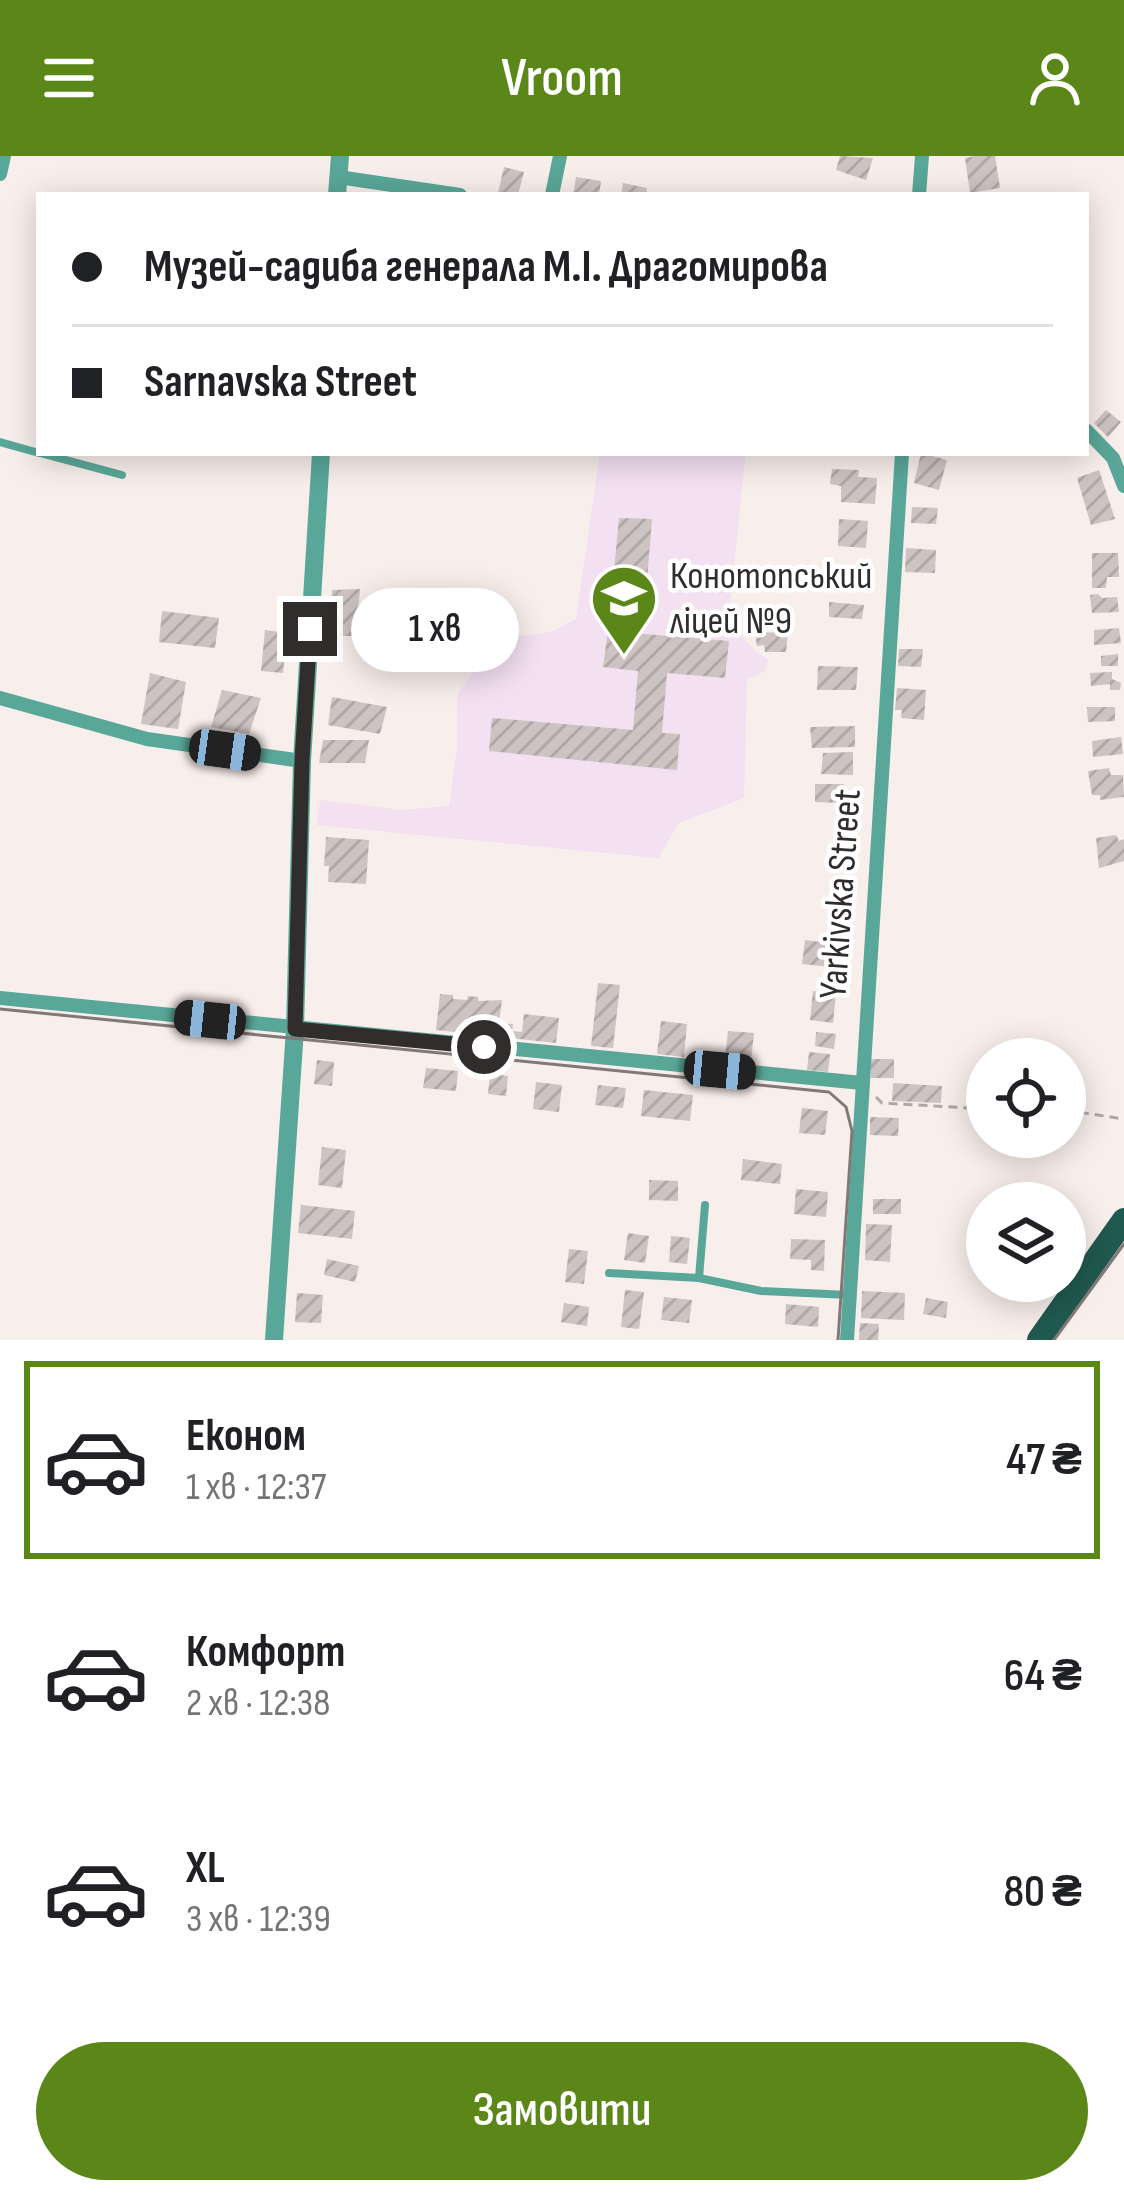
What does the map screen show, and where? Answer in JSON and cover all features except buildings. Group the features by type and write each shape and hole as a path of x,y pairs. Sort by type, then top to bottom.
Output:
{"main road":[{"path":"1039,1340 1124,1220"}],"street":[{"path":"0,174 4,156"},
{"path":"340,156 338,186 419,192"},
{"path":"553,192 560,156"},
{"path":"919,192 922,156"},
{"path":"1089,432 1119,452 1124,486"},
{"path":"274,1340 295,1029 302,760 321,456"},
{"name":"Yarkivska Street","path":"847,1340 902,456"},
{"path":"0,698 147,740 302,760"},
{"path":"0,998 862,1083"}],"lane":[{"path":"0,442 36,452"},
{"path":"50,456 122,475"},
{"path":"699,1278 705,1205"},
{"path":"609,1273 699,1278 760,1291 849,1295"}],"path":[{"path":"862,1083 882,1103 966,1108"},
{"path":"1086,1113 1124,1119"}],"shaded area":[{"name":"Конотопський ліцей №9","path":"600,456 746,456 728,620 768,659 766,670 747,680 744,798 679,823 658,858 317,825 320,800 402,810 449,806 457,747 457,695 485,655 512,637 551,632 576,619"}],"tram line":[{"path":"0,1009 829,1092 846,1107 852,1131 838,1340"},
{"path":"1054,1340 1124,1244"}],"place":[{"name":"Конотопський ліцей №9","path":"624,657"}],"route":[{"path":"310,629 295,1029 484,1047"}]}
